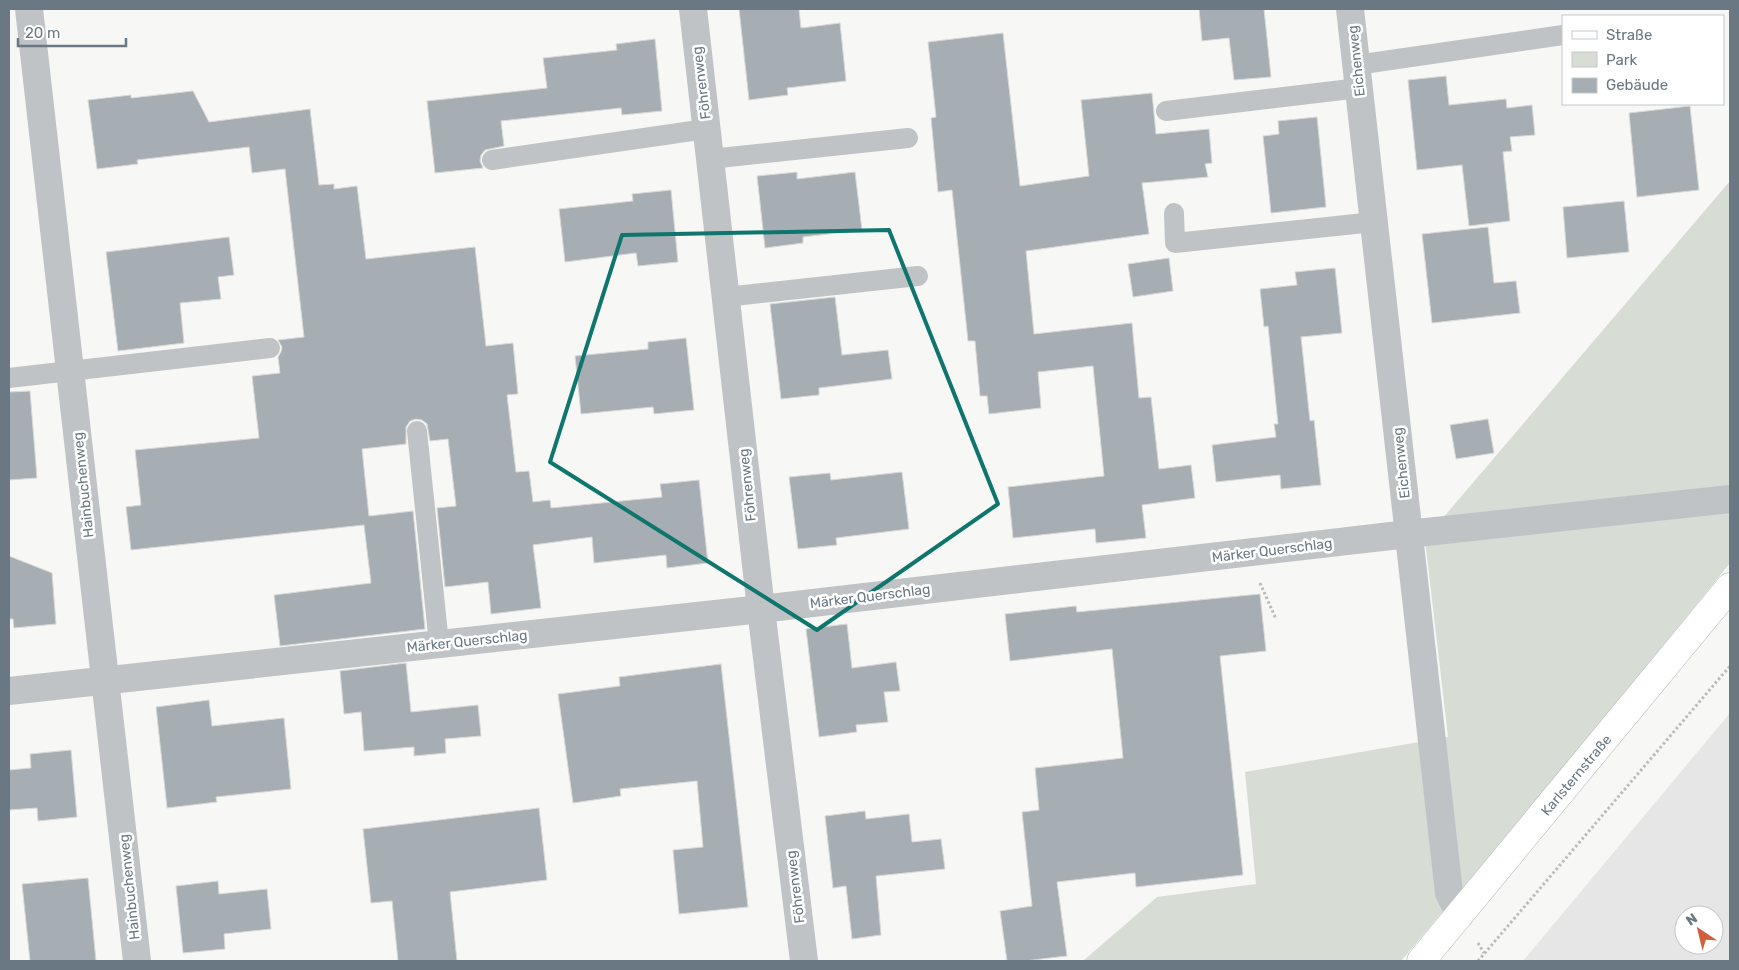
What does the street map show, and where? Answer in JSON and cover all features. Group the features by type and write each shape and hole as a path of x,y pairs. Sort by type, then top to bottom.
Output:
{"street":[{"name":"Hainbuchenweg","path":"29,9 138,961"},
{"name":"Föhrenweg","path":"692,9 760,609 804,961"},
{"name":"Eichenweg","path":"1350,9 1449,893 1460,916"},
{"name":"Märker Querschlag","path":"9,691 760,609 1408,534 1730,499"},
{"name":"Karlsternstraße","path":"1421,961 1730,588"}],"lane":[{"path":"1166,111 1357,76 1562,35"},
{"path":"492,160 706,129"},
{"path":"710,159 908,138"},
{"path":"1174,213 1175,243 1374,222"},
{"path":"725,297 918,276"},
{"path":"9,378 270,348"},
{"path":"417,431 439,644"}],"path":[{"path":"1478,961 1730,666"}],"highlighted area":[{"path":"889,230 998,504 817,630 550,462 622,235"}],"shaded area":[{"path":"1730,713 1730,961 1523,961"}],"green space":[{"path":"1730,181 1730,563 1570,761 1401,961 1083,961 1157,897 1256,884 1245,772 1448,737 1425,539"}],"building":[{"path":"739,9 799,9 801,28 840,23 846,81 787,88 788,95 749,100"},
{"path":"1199,9 1264,9 1271,77 1234,80 1229,38 1202,41"},
{"path":"1003,33 1020,186 1089,176 1081,100 1152,93 1156,134 1209,129 1212,163 1205,164 1208,177 1142,183 1149,234 1026,251 1034,334 1132,323 1139,398 1151,397 1159,469 1191,465 1195,498 1142,505 1146,538 1096,543 1095,529 1013,538 1008,487 1104,476 1093,366 1038,372 1041,408 989,414 987,396 980,396 975,341 968,341 952,190 938,192 931,118 936,117 928,42"},
{"path":"655,39 662,111 622,115 621,108 501,121 504,146 485,150 481,155 480,161 483,168 435,173 427,101 547,88 543,58 617,50 616,44"},
{"path":"1446,76 1449,105 1506,99 1507,108 1532,105 1535,135 1510,137 1512,151 1503,152 1510,221 1469,226 1462,165 1417,170 1408,80"},
{"path":"193,91 209,122 310,109 319,185 334,184 334,189 357,186 366,259 475,247 486,346 513,343 518,394 507,395 516,472 529,471 533,502 550,500 551,508 662,497 660,484 699,480 708,563 667,568 666,555 594,563 592,537 533,545 541,608 491,614 488,582 445,587 437,508 456,506 448,439 430,441 427,424 422,420 416,419 410,421 406,427 406,444 362,449 369,516 413,511 425,629 280,646 274,595 371,583 364,525 131,550 126,507 141,505 135,450 259,438 252,376 280,373 278,357 282,347 278,340 304,337 285,169 252,173 249,147 137,160 138,164 97,169 88,100 131,95 131,98"},
{"path":"1690,106 1699,190 1637,197 1629,113"},
{"path":"1317,117 1326,207 1271,213 1263,136 1279,134 1278,121"},
{"path":"797,172 797,179 855,172 862,230 803,237 803,243 765,248 757,176"},
{"path":"671,190 678,262 638,266 636,253 565,262 559,209 633,201 632,194"},
{"path":"1624,201 1629,252 1567,258 1563,207"},
{"path":"1488,227 1494,283 1516,281 1520,313 1432,323 1422,234"},
{"path":"229,237 234,275 218,277 221,299 180,303 184,343 118,351 106,252"},
{"path":"1169,258 1173,291 1133,297 1128,264"},
{"path":"1335,268 1342,333 1301,337 1310,421 1314,420 1321,485 1281,489 1280,475 1216,482 1212,445 1276,437 1274,424 1278,424 1268,326 1264,327 1260,289 1297,285 1295,272"},
{"path":"835,297 842,355 888,350 892,379 819,388 819,395 781,399 770,304"},
{"path":"686,338 694,410 654,414 653,407 581,414 575,356 648,349 648,342"},
{"path":"30,391 37,478 9,480 9,392"},
{"path":"1488,419 1494,453 1456,459 1450,425"},
{"path":"902,472 909,529 836,538 837,545 798,549 789,477 830,473 831,480"},
{"path":"9,556 52,573 56,624 14,628 13,619 9,619"},
{"path":"1260,594 1266,651 1220,656 1243,875 1136,887 1135,873 1057,882 1067,956 1007,961 1000,911 1032,906 1022,812 1039,810 1035,768 1123,758 1112,649 1010,661 1005,614 1076,606 1077,612"},
{"path":"847,624 852,668 896,662 900,691 884,692 888,722 856,725 857,732 819,737 806,629"},
{"path":"406,663 411,712 478,705 481,736 445,739 446,753 414,756 414,747 364,751 361,712 344,714 340,671"},
{"path":"721,664 748,907 679,914 673,850 703,847 697,781 620,789 621,796 573,803 558,694 620,686 619,677"},
{"path":"209,700 212,726 284,718 291,789 216,797 217,802 167,808 156,707"},
{"path":"71,750 77,817 38,821 37,808 9,810 9,770 31,768 30,754"},
{"path":"539,808 547,880 450,892 457,961 398,961 392,901 371,903 363,829"},
{"path":"865,811 866,819 909,814 912,842 941,839 945,869 876,876 881,935 852,939 846,886 833,888 825,816"},
{"path":"88,878 96,961 30,961 22,884"},
{"path":"218,881 219,894 267,889 271,929 224,934 225,949 183,953 176,886"}]}
